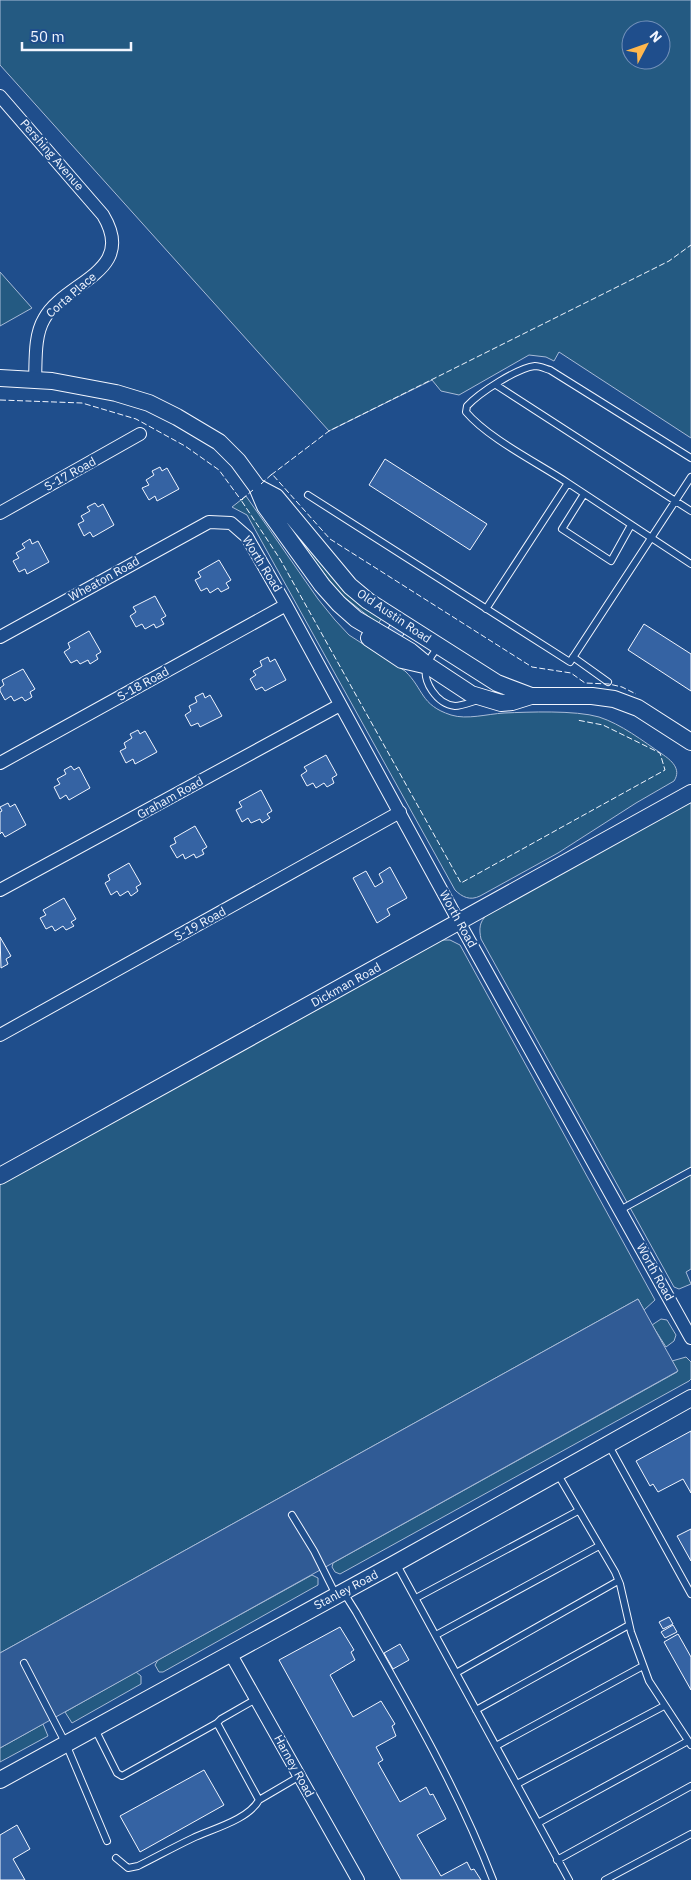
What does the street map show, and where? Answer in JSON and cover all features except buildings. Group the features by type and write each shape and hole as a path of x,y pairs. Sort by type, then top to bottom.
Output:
{"street":[{"name":"Pershing Avenue","path":"0,96 103,214"},
{"name":"Corta Place","path":"35,380 38,339 43,319 59,302 96,274 107,260 113,237 110,226 103,214"},
{"name":"Old Austin Road","path":"0,378 85,386 116,393 149,403 219,442 238,461 257,487 265,506 322,585 339,604 356,619 410,651 427,665 472,694 501,703 512,702 531,696 592,696 614,699 638,708 691,742"},
{"name":"S-17 Road","path":"0,513 140,434"},
{"name":"Old Austin Road","path":"257,487 276,497 350,586 368,601 497,683 531,696"},
{"name":"Worth Road","path":"209,522 231,523 247,537 286,604 459,922 691,1338"},
{"name":"Wheaton Road","path":"0,637 209,522"},
{"name":"S-18 Road","path":"0,763 286,604"},
{"name":"Graham Road","path":"0,890 340,705"},
{"name":"Dickman Road","path":"0,1176 691,793"},
{"name":"S-19 Road","path":"0,1035 400,812"},
{"name":"Stanley Road","path":"0,1780 396,1563 691,1398"},
{"name":"Harney Road","path":"230,1653 358,1880"}],"lane":[{"path":"691,458 550,370 536,366 496,384 467,406 466,412 489,433 568,482 691,564"},
{"path":"496,384 691,511"},
{"path":"308,495 570,662 691,476"},
{"path":"486,608 568,482"},
{"path":"584,494 562,529 611,561 631,525"},
{"path":"427,665 438,646"},
{"path":"573,657 608,682"},
{"path":"620,1210 691,1170"},
{"path":"608,1444 691,1594"},
{"path":"538,1824 689,1743 649,1682 629,1625 615,1572 557,1472"},
{"path":"416,1598 578,1511"},
{"path":"292,1515 340,1593 356,1612 447,1777 477,1838 493,1880"},
{"path":"436,1635 599,1546"},
{"path":"396,1563 569,1880"},
{"path":"456,1673 618,1581"},
{"path":"476,1710 629,1625"},
{"path":"24,1663 66,1744 108,1841"},
{"path":"496,1746 643,1666"},
{"path":"94,1728 117,1774 122,1776 256,1700"},
{"path":"517,1784 664,1706"},
{"path":"217,1723 259,1800"},
{"path":"116,1858 128,1868 138,1866 195,1837 215,1830 251,1810 259,1800 300,1776"},
{"path":"557,1860 691,1786"},
{"path":"605,1880 691,1834"}],"shaded area":[{"path":"0,0 691,0 691,438 559,352 554,361 546,357 529,355 459,395 441,391 432,380 329,431 0,65"},
{"path":"0,272 32,308 0,326"},
{"path":"246,496 318,599 335,620 349,635 405,671 433,706 451,715 464,717 504,713 565,712 599,717 624,728 669,759 677,773 674,781 558,853 480,896 466,898 460,895 455,890 247,515 232,507"},
{"path":"288,520 383,616 378,624 339,593 285,522"},
{"path":"691,799 691,1269 686,1272 691,1284 679,1289 674,1287 481,939 480,929 482,920 487,915"},
{"path":"440,940 450,940 460,945 655,1300 644,1310 638,1299 0,1653 0,1184"},
{"path":"638,1299 678,1371 0,1748 0,1653"},
{"path":"661,1319 667,1320 676,1335 674,1341 666,1347 652,1325"},
{"path":"686,1357 691,1362 691,1379 689,1381 340,1574 335,1572 332,1567 333,1563 677,1372 672,1361"},
{"path":"312,1575 318,1578 318,1585 163,1672 159,1672 155,1665 158,1660"},
{"path":"136,1672 141,1676 141,1684 72,1723 65,1712"},
{"path":"43,1724 48,1736 0,1762 0,1748"}],"fence":[{"path":"271,475 329,431 669,261 691,245"},
{"path":"0,400 82,403 136,419 185,446 219,470 241,500 243,499"},
{"path":"261,484 272,474 330,539 532,667 571,673 585,683 609,684 622,687 636,694"},
{"path":"253,490 241,500 280,559 461,883 665,770 660,753 603,725 577,720"}]}
